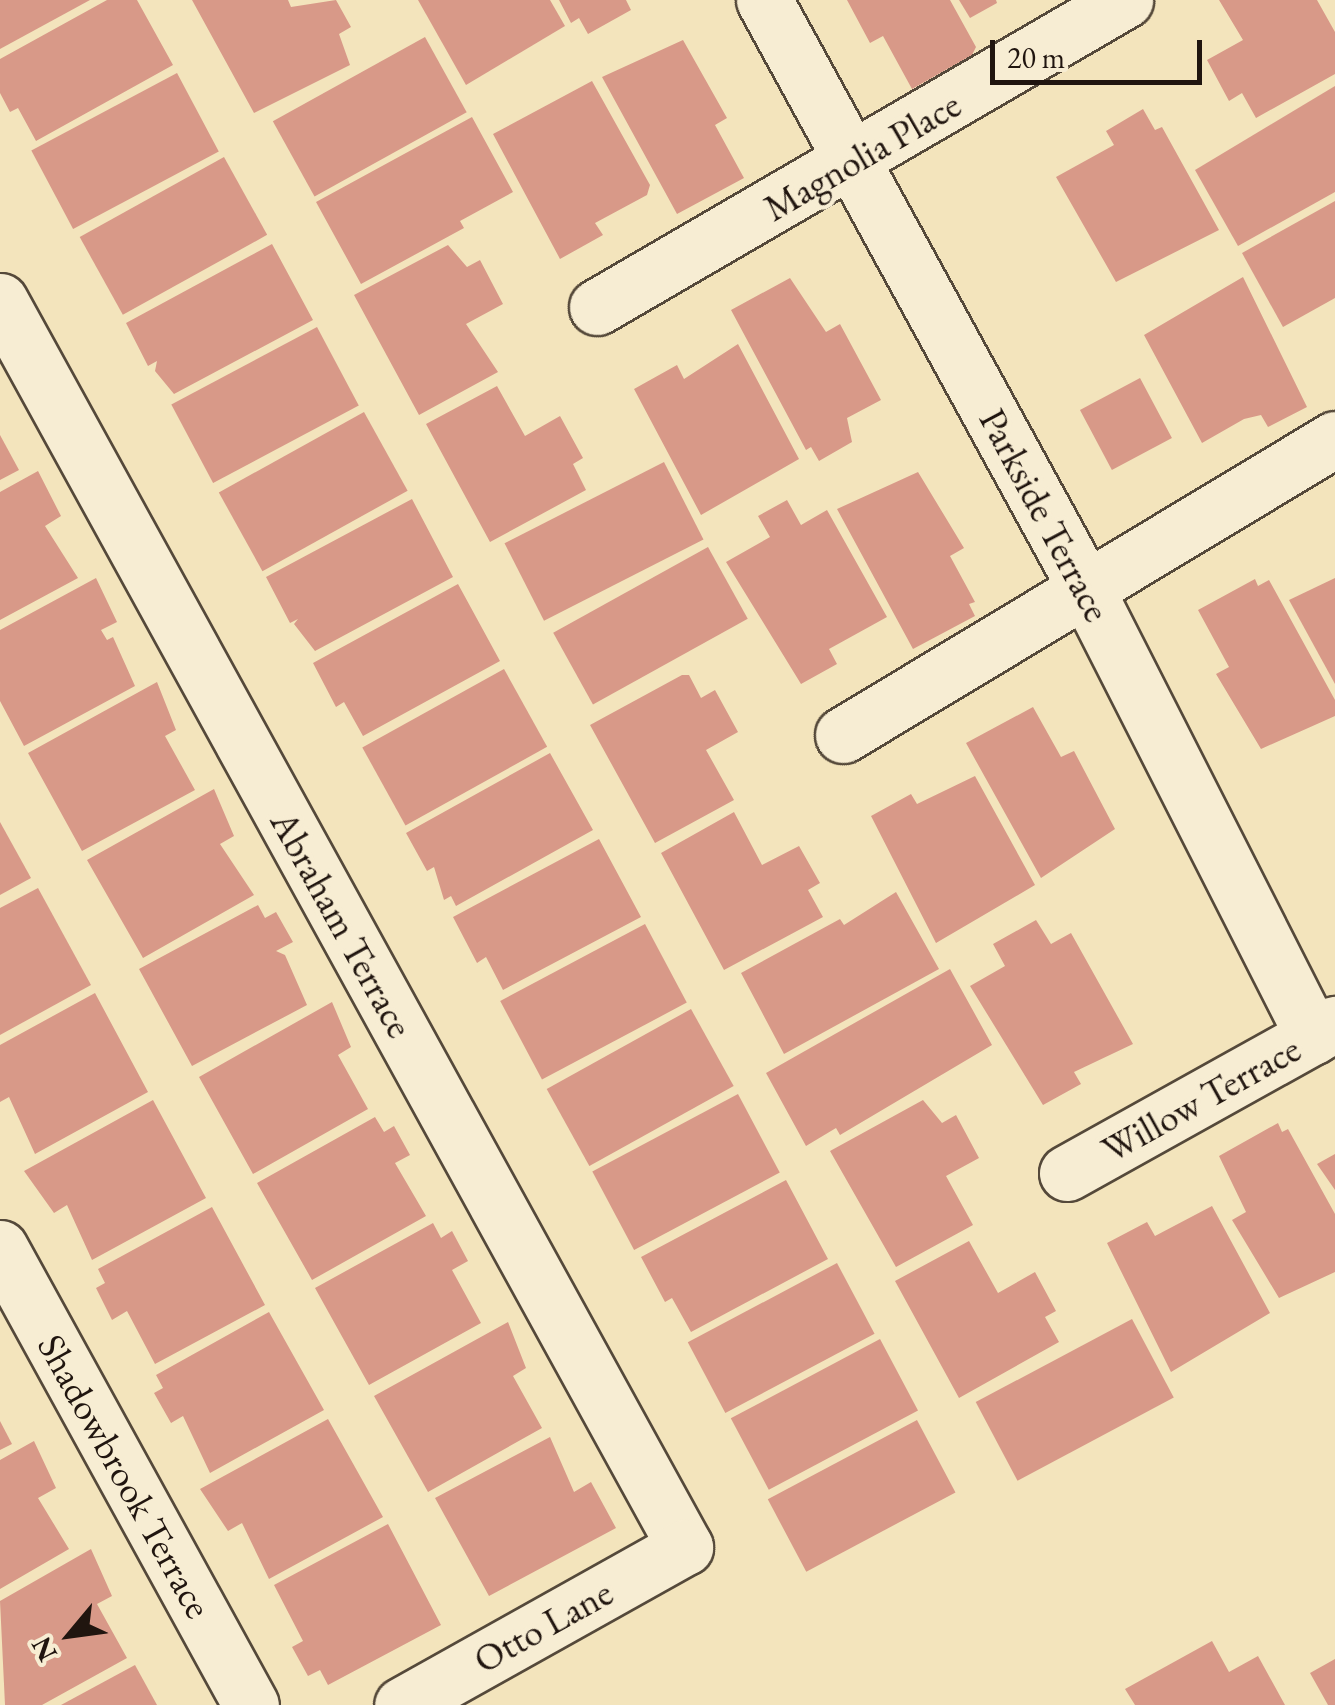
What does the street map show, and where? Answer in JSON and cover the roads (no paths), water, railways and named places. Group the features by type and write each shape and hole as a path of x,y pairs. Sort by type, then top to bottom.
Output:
{"street":[{"name":"Parkside Terrace","path":"764,0 1324,1030"},
{"name":"Magnolia Place","path":"597,307 853,163 1125,0"},
{"name":"Abraham Terrace","path":"0,302 685,1547"},
{"path":"843,735 1335,438"},
{"name":"Willow Terrace","path":"1067,1174 1324,1030"},
{"name":"Shadowbrook Terrace","path":"0,1248 250,1705"},
{"name":"Otto Lane","path":"402,1705 685,1547"}]}
